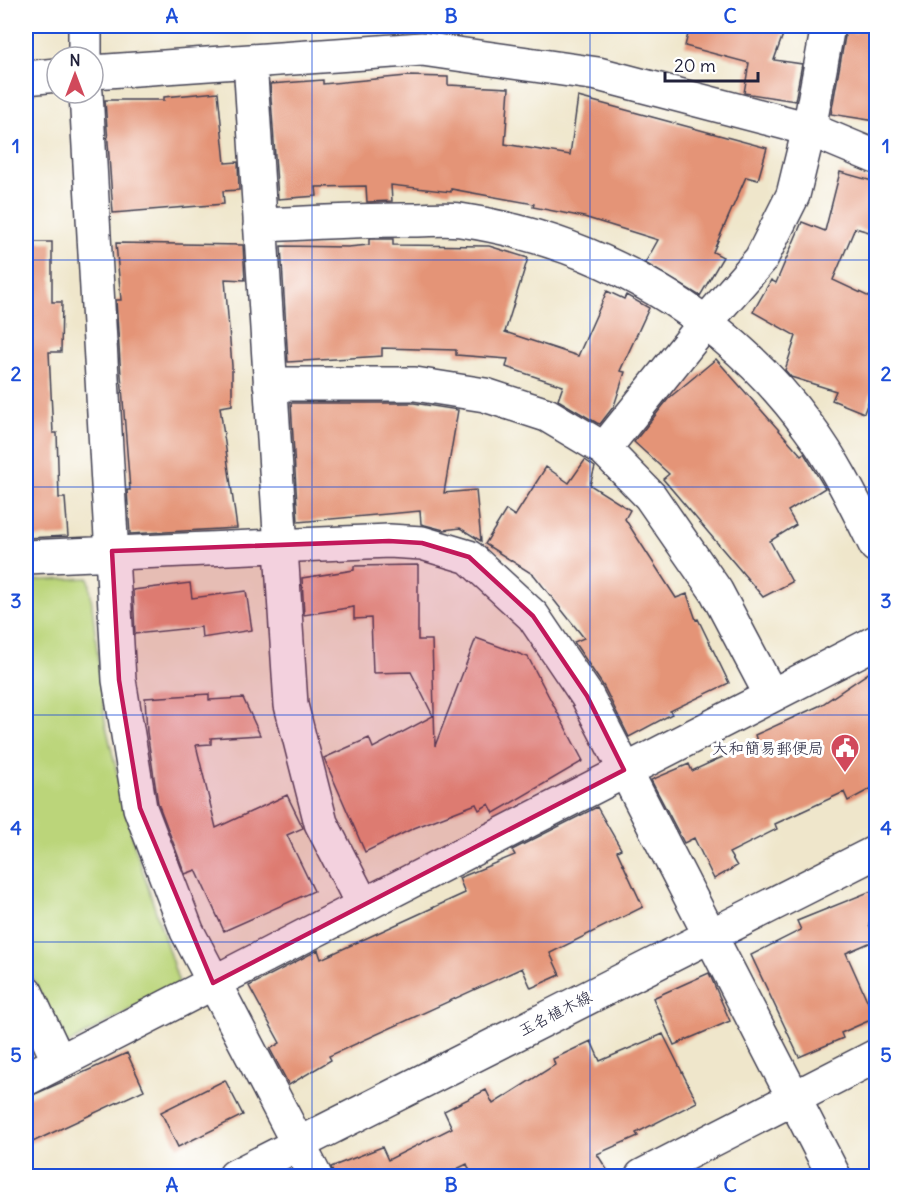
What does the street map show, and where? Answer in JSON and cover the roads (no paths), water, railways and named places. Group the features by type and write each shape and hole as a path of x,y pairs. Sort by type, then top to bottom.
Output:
{"street":[{"path":"85,26 85,45"},
{"path":"604,449 706,322 761,259 793,195 809,129 828,26"},
{"path":"105,71 422,49 598,74 809,129 876,157"},
{"path":"250,61 291,705 321,824 363,905"},
{"path":"26,78 45,76"},
{"path":"87,105 119,680 140,808 187,931 315,1176"},
{"path":"260,225 386,220 459,220 518,233 584,252 648,285 706,322 763,374 809,428 847,489 876,546"},
{"path":"270,384 416,384 485,394 546,415 604,449 650,496 716,591 771,695"},
{"path":"26,557 112,551 389,541 422,543 469,557 533,616 587,696 834,1176"},
{"path":"26,1079 876,642"},
{"name":"玉名植木線","path":"235,1176 876,852"},
{"path":"26,992 59,1062"},
{"path":"642,1176 876,1056"}],"place":[{"name":"大和簡易郵便局","path":"845,774"}]}
